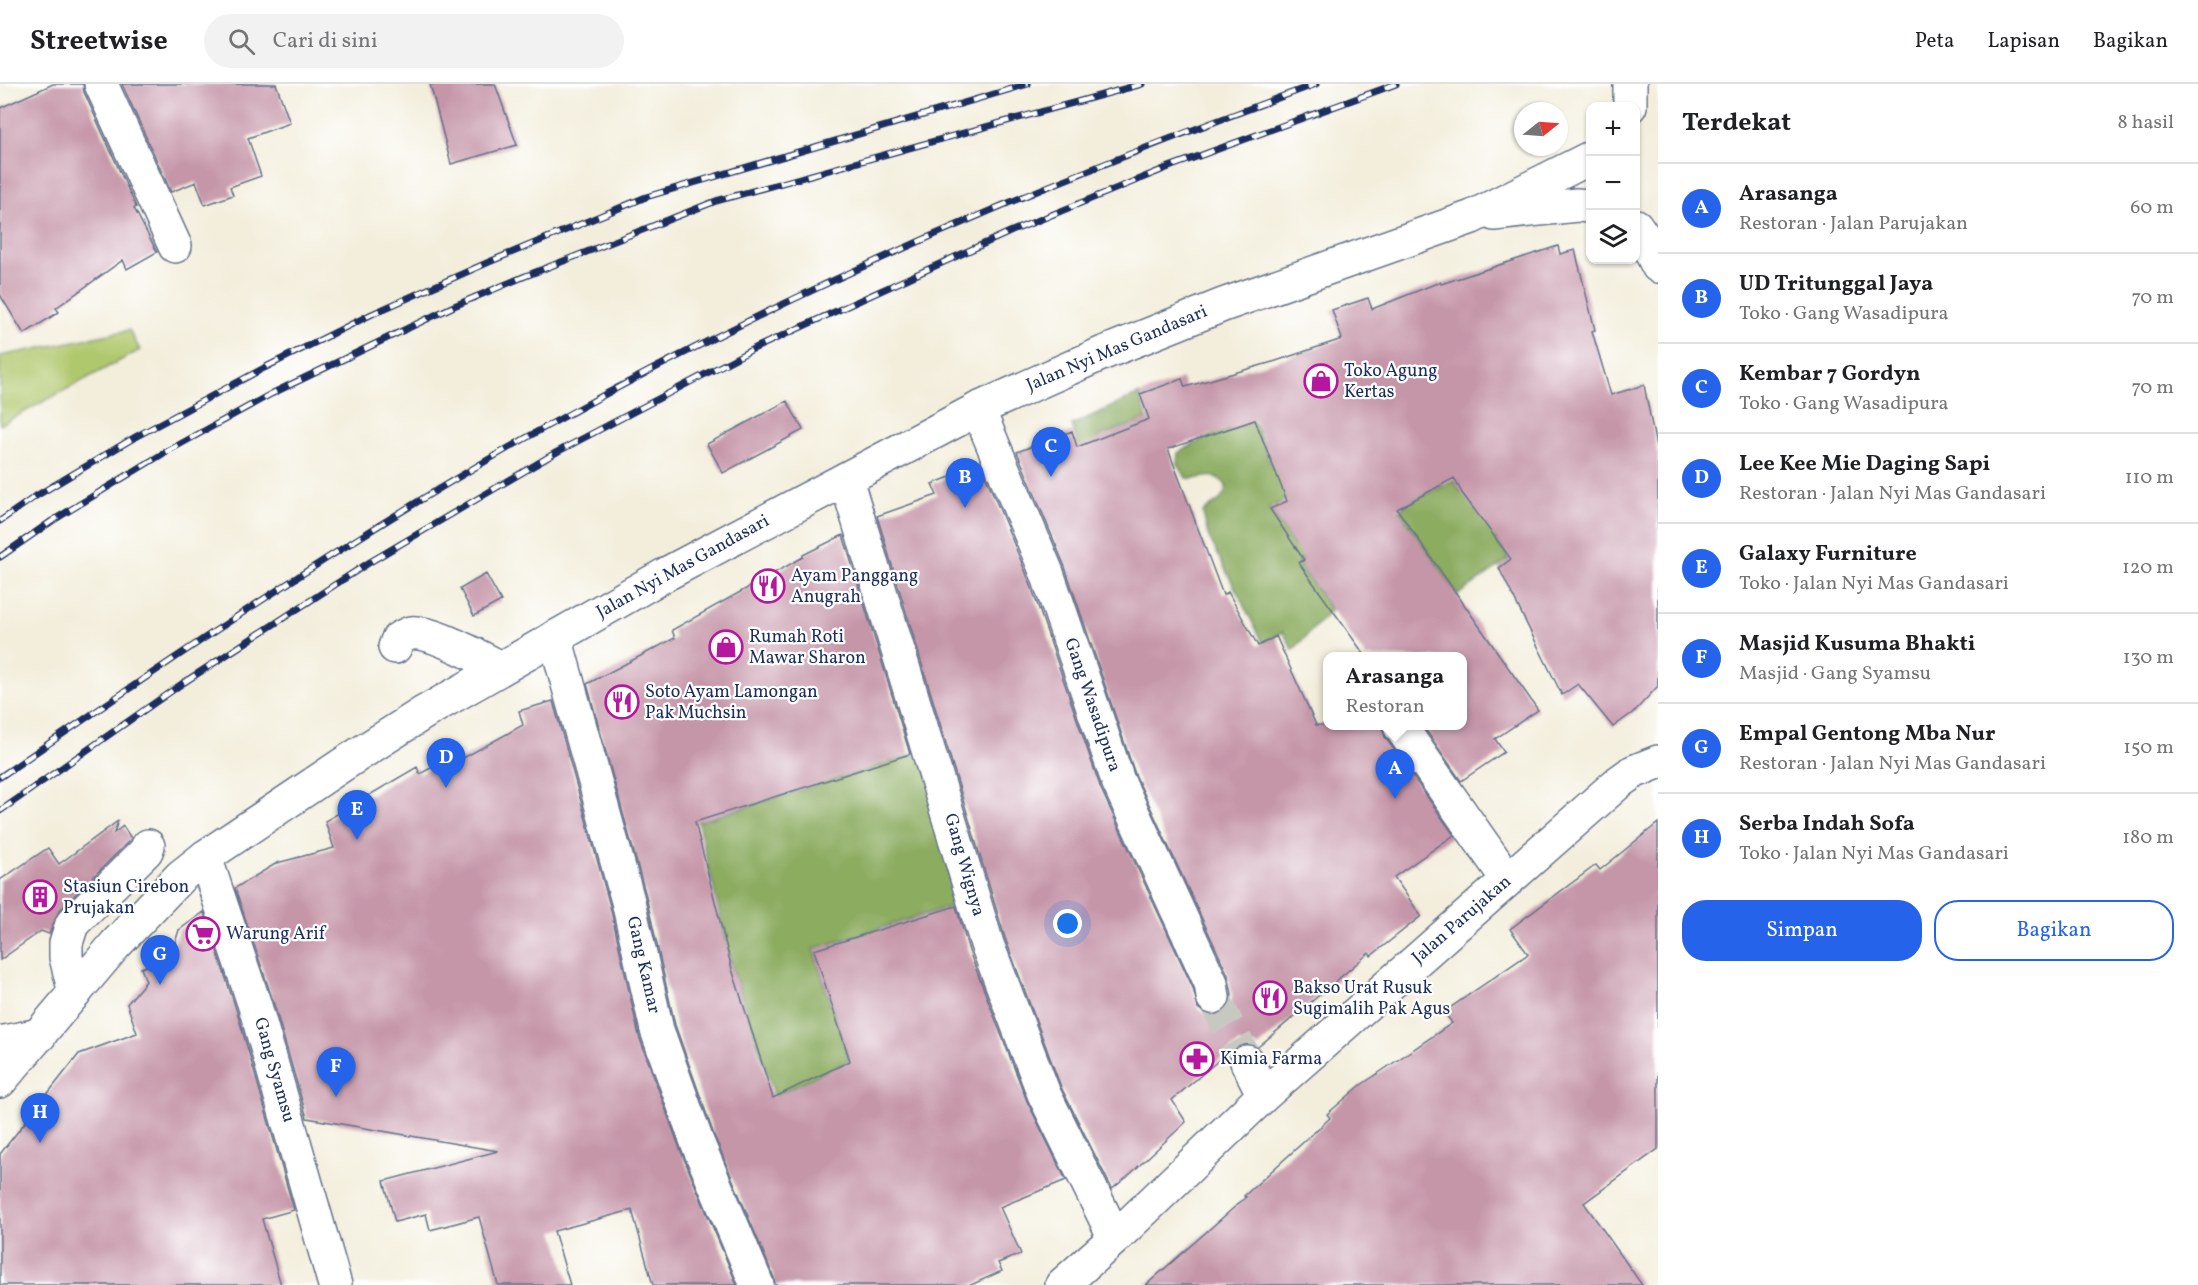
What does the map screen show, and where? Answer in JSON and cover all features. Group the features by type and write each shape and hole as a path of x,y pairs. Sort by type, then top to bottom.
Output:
{"street":[{"path":"101,84 175,246"},
{"path":"1630,84 1630,102"},
{"name":"Jalan Nyi Mas Gandasari","path":"0,1081 115,945 181,876 205,857 425,712 668,573 978,409 1101,354 1223,305 1472,217 1586,160"},
{"name":"Jalan Nyi Mas Gandasari","path":"1472,217 1566,206 1586,206"},
{"path":"1640,232 1658,266"},
{"name":"Gang Wasadipura","path":"978,409 1047,573 1118,782 1211,983 1214,998"},
{"name":"Gang Wignya","path":"846,478 940,782 987,944 1005,996 1044,1095 1115,1238"},
{"path":"394,647 398,639 412,633 422,634 444,641 501,668"},
{"name":"Gang Kamar","path":"555,637 628,901 657,1030 697,1142 757,1285"},
{"path":"1403,730 1508,880"},
{"name":"Jalan Parujakan","path":"1062,1285 1115,1238 1264,1095 1619,782 1634,772 1658,762"},
{"path":"75,993 66,957 66,943 72,924 146,851 147,846"},
{"name":"Gang Syamsu","path":"205,857 255,1006 335,1285"},
{"path":"0,1043 40,1035"},
{"path":"1246,1062 1264,1095"}],"green space":[{"path":"129,330 140,350 0,425 0,356"},
{"path":"1139,394 1147,419 1098,437 1106,460 1085,467 1072,425"},
{"path":"1254,422 1273,469 1288,465 1297,494 1269,508 1294,546 1305,542 1312,554 1298,563 1331,610 1293,650 1283,632 1263,643 1208,535 1203,513 1221,499 1226,485 1221,480 1212,477 1186,478 1177,462 1178,453 1203,439"},
{"path":"1454,480 1461,493 1486,480 1505,534 1495,538 1509,559 1458,595 1399,510 1408,504 1403,496 1414,500"},
{"path":"922,752 965,902 813,949 849,1060 775,1096 733,970 698,822"}],"building":[{"path":"53,84 83,84 84,92 136,207 134,208 157,252 127,269 123,260 56,308 59,312 24,334 0,295 0,108"},
{"path":"122,84 276,84 290,123 248,138 261,176 230,187 233,195 205,205 196,182 171,192"},
{"path":"430,84 495,84 517,145 451,164"},
{"path":"1558,246 1560,254 1575,250 1595,330 1592,331 1611,395 1644,385 1658,456 1658,686 1635,711 1613,727 1578,684 1562,695 1499,568 1511,559 1462,493 1454,478 1397,509 1538,710 1495,739 1504,752 1461,781 1426,730 1467,730 1467,652 1362,652 1299,563 1304,560 1270,509 1287,501 1255,420 1168,449 1223,595 1228,592 1258,646 1276,636 1316,725 1323,725 1323,730 1383,730 1385,737 1454,835 1394,877 1421,916 1371,956 1369,953 1258,1047 1248,1043 1241,1045 1240,1042 1172,1100 1186,1122 1112,1189 1061,1087 1005,938 877,516 937,495 932,484 981,465 1029,580 1101,789 1193,988 1198,1008 1206,1014 1216,1015 1225,1011 1231,1003 1232,994 1228,975 1135,774 1065,567 1017,452 1072,431 1077,447 1149,419 1140,394 1182,379 1185,387 1342,339 1332,310 1368,298 1372,309 1440,282 1441,284"},
{"path":"787,401 803,430 723,473 707,444"},
{"path":"843,535 910,754 695,822 732,969 773,1098 850,1061 814,950 956,906 969,951 1027,1101 1066,1180 1000,1207 1021,1254 998,1263 1002,1271 971,1285 775,1285 714,1135 675,1025 646,896 587,684 675,638 672,630 803,555"},
{"path":"486,574 501,601 474,616 460,589"},
{"path":"553,701 610,906 639,1036 680,1149 737,1285 653,1285 632,1210 554,1231 570,1285 498,1285 479,1217 430,1230 426,1214 395,1222 384,1181 498,1151 307,1118 273,1001 235,888 277,863 334,848 325,821 417,767 420,774 456,754 458,761 523,725 519,711"},
{"name":"Stasiun Cirebon Prujakan","path":"118,821 114,833 123,826 130,840 59,911 49,934 41,931 0,960 0,880 48,848 59,864"},
{"path":"1658,823 1658,1149 1584,1203 1642,1285 1146,1285 1246,1197 1244,1196 1330,1118 1327,1114 1361,1085 1452,1023 1444,1012 1528,954 1510,929 1596,865 1600,870"},
{"path":"204,912 237,1012 294,1210 262,1219 281,1285 0,1285 0,1154 79,1054 137,1033 127,1004 146,981 141,968 164,960 173,949 179,930"}],"tunnel":[{"path":"1213,997 1247,1062"}],"railway":[{"path":"0,521 36,496 137,436 264,368 372,314 489,262 646,197 1028,84"},
{"path":"0,557 52,521 164,453 271,394 454,306 523,277 716,201 1142,84"},
{"path":"0,777 202,640 408,507 604,395 716,337 886,256 1118,158 1316,84"},
{"path":"0,811 183,683 370,562 557,452 753,349 1012,231 1169,167 1396,84"}],"place":[{"name":"Toko Agung Kertas","path":"1321,381"},
{"name":"Kembar 7 Gordyn","path":"1051,477"},
{"name":"UD Tritunggal Jaya","path":"965,508"},
{"name":"Ayam Panggang Anugrah","path":"768,586"},
{"name":"Rumah Roti Mawar Sharon","path":"726,647"},
{"name":"Soto Ayam Lamongan Pak Muchsin","path":"622,702"},
{"name":"Lee Kee Mie Daging Sapi","path":"446,788"},
{"name":"Arasanga","path":"1395,799"},
{"name":"Galaxy Furniture","path":"357,840"},
{"name":"Stasiun Cirebon Prujakan","path":"40,897"},
{"name":"Warung Arif","path":"203,934"},
{"name":"Empal Gentong Mba Nur","path":"160,985"},
{"name":"Bakso Urat Rusuk Sugimalih Pak Agus","path":"1270,998"},
{"name":"Kimia Farma","path":"1197,1059"},
{"name":"Masjid Kusuma Bhakti","path":"336,1097"},
{"name":"Serba Indah Sofa","path":"40,1143"}]}
